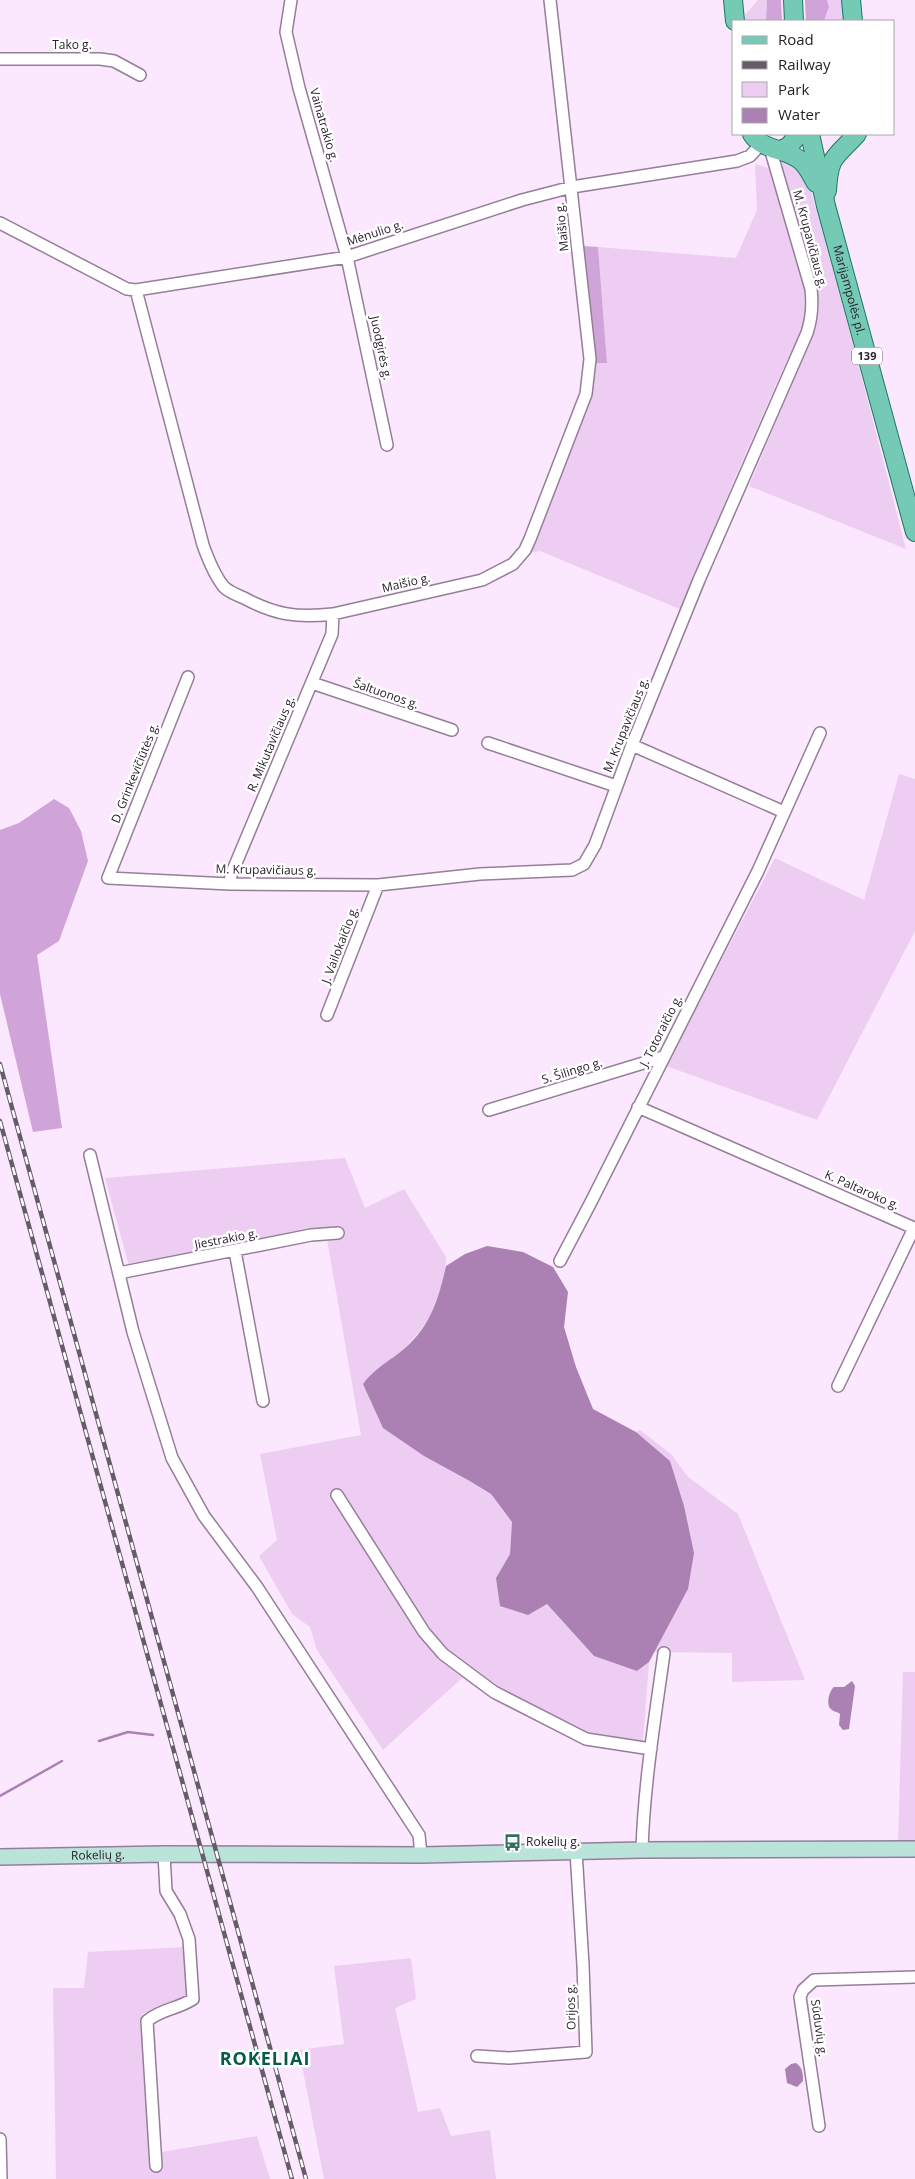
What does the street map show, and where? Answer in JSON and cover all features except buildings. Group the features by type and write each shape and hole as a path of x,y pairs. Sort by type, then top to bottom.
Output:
{"main road":[{"path":"733,0 735,20"},
{"path":"793,0 794,20"},
{"path":"850,0 853,20"},
{"path":"766,144 789,146 797,135"},
{"name":"Marijampolės pl.","path":"810,135 824,200 915,532"},
{"path":"817,135 832,144 854,137"},
{"path":"824,200 831,165 836,154 854,137"},
{"path":"766,144 802,161 824,200"},
{"name":"Rokelių g.","path":"0,1857 164,1854 421,1855 642,1850 915,1849"}],"street":[{"name":"Vainatrakio g.","path":"291,0 286,32 299,88 347,257"},
{"name":"Maišio g.","path":"136,290 203,546 211,566 224,586 262,608 289,616 310,617 333,614 482,580 513,564 525,550 586,394 589,378 590,359 550,0"},
{"name":"Tako g.","path":"0,59 100,59 114,61 140,75"},
{"name":"Mėnulio g.","path":"0,224 127,289 136,290 347,257 522,200 572,187 736,161 750,156 766,144"},
{"name":"M. Krupavičiaus g.","path":"108,878 230,884 378,885 480,874 572,870 584,864 595,845 616,786 698,580 807,334 812,317 811,289 766,144"},
{"name":"Juodgirės g.","path":"347,257 388,445"},
{"name":"R. Mikutavičiaus g.","path":"230,884 231,875 332,634 333,614"},
{"name":"D. Grinkevičiūtės g.","path":"108,878 188,677"},
{"name":"Šaltuonos g.","path":"312,683 452,730"},
{"name":"J. Totoraičio g.","path":"560,1261 758,871 820,732"},
{"path":"488,743 616,786"},
{"path":"632,745 784,812"},
{"name":"J. Vailokaičio g.","path":"328,1015 378,885"},
{"name":"S. Šilingo g.","path":"489,1110 663,1057"},
{"name":"K. Paltaroko g.","path":"638,1107 914,1228 838,1386"},
{"path":"90,1155 133,1332 172,1458 204,1516 257,1588 419,1835 421,1855"},
{"name":"Jiestrakio g.","path":"119,1273 311,1236 338,1233"},
{"path":"235,1251 263,1400"},
{"path":"337,1495 424,1632 443,1654 494,1692 586,1738 651,1749"},
{"path":"642,1850 651,1749 664,1653"},
{"name":"Orijos g.","path":"477,2056 509,2058 586,2052 584,1965 576,1852"},
{"path":"156,2166 147,2021 158,2012 184,2005 193,1999 189,1939 180,1914 166,1891 164,1854"},
{"name":"Sūduvių g.","path":"819,2126 800,1997 802,1990 814,1980 915,1977"},
{"path":"0,2138 1,2179"}],"green space":[{"path":"758,0 767,0 766,20 743,20 743,17"},
{"path":"827,0 844,0 847,20 824,20 829,7"},
{"path":"787,158 807,177 844,309 906,549 749,486 816,328 819,307 816,283 781,166 784,159"},
{"path":"755,164 768,168 772,174 805,290 806,312 803,329 787,360 734,480 682,610 540,551 529,553 593,387 595,363 607,362 598,247 736,258 757,210"},
{"path":"899,774 915,779 915,931 817,1120 666,1066 775,858 864,900"},
{"path":"345,1158 365,1208 404,1189 446,1257 439,1297 420,1331 363,1384 371,1397 468,1480 491,1494 512,1522 510,1554 496,1578 547,1604 594,1656 637,1671 649,1662 642,1754 583,1744 498,1703 462,1678 383,1750 317,1650 310,1627 292,1614 259,1556 277,1540 260,1454 361,1435 325,1228 129,1266 105,1178"},
{"path":"640,1430 671,1454 688,1477 738,1514 805,1680 732,1682 732,1653 654,1652 688,1589 670,1461 636,1432"},
{"path":"903,1672 915,1672 915,1843 898,1844"},
{"path":"187,1947 189,1998 142,2014 149,2154 257,2136 270,2179 56,2179 53,1988 84,1988 88,1952"},
{"path":"411,1958 416,1999 395,2008 418,2112 440,2108 451,2136 490,2130 496,2179 324,2179 299,2050 344,2044 334,1966"}],"shaded area":[{"path":"767,0 781,0 782,20 766,20"},
{"path":"805,0 827,0 829,7 824,20 806,20"},
{"path":"583,246 598,247 607,363 595,363"},
{"path":"54,799 69,808 81,831 88,861 59,941 37,955 62,1128 33,1132 0,994 0,830 19,823"}],"water":[{"path":"487,1246 523,1252 553,1267 568,1292 564,1327 576,1367 593,1409 636,1432 670,1461 684,1506 694,1553 688,1589 649,1662 637,1671 594,1656 547,1604 528,1615 500,1606 496,1578 510,1554 512,1522 491,1494 424,1456 383,1428 363,1384 375,1371 399,1353 418,1335 436,1303 446,1266 465,1254"},
{"path":"852,1681 855,1686 849,1729 843,1730 839,1725 840,1714 830,1708 828,1698 834,1687 844,1687"},
{"path":"796,2063 801,2069 803,2076 803,2081 797,2087 787,2083 785,2069 791,2064"}],"waterway":[{"path":"99,1741 128,1732 153,1735"},
{"path":"0,1796 62,1761"}],"railway":[{"path":"0,1064 306,2179"},
{"path":"0,1121 292,2179"}],"place":[{"name":"Rokelių g.","path":"512,1842"}],"district":[{"name":"ROKELIAI","path":"265,2059"}]}
